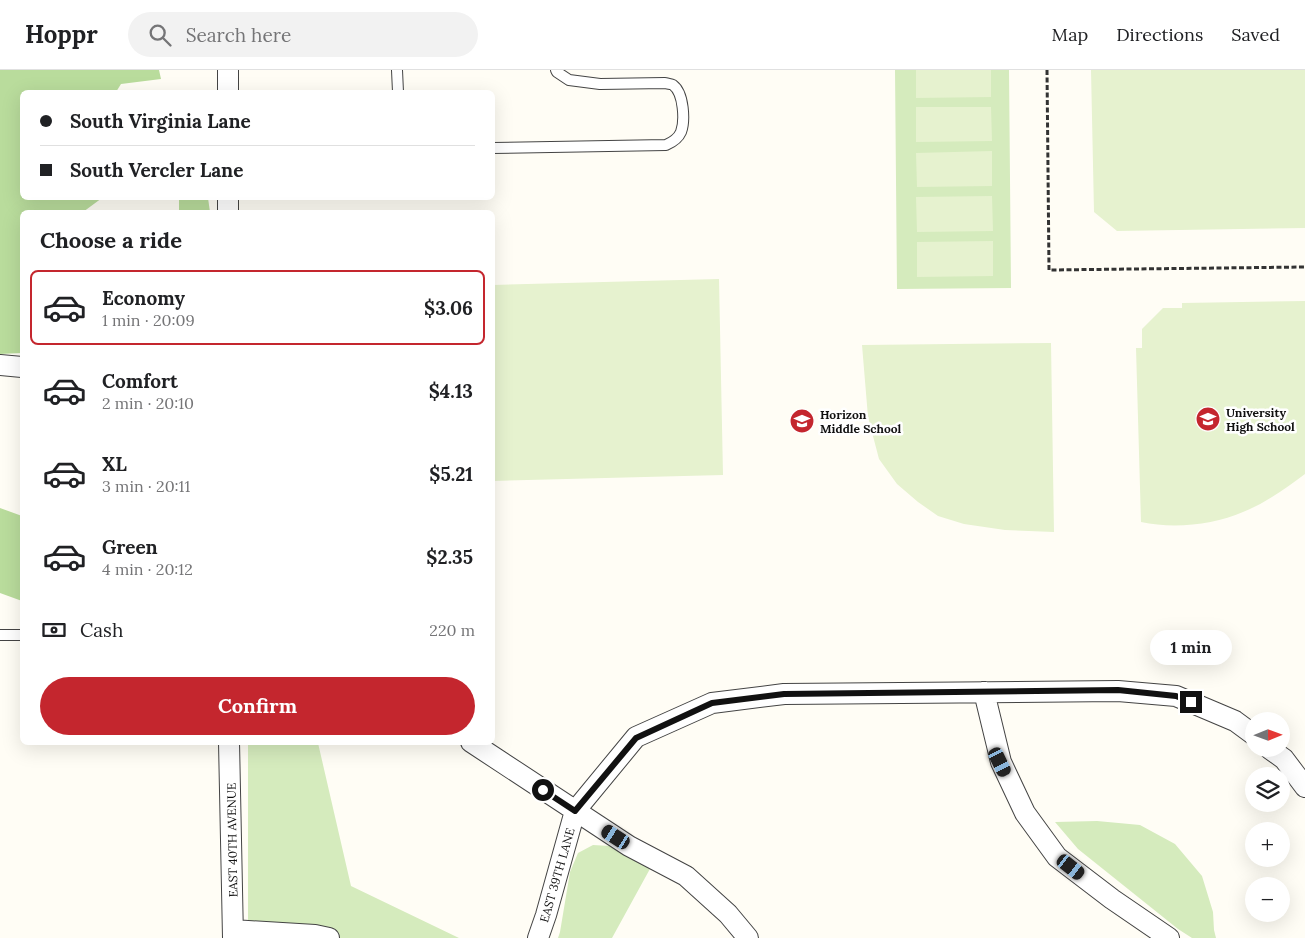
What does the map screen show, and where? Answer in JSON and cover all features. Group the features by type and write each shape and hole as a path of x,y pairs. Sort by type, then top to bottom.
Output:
{"street":[{"path":"228,70 228,90"},
{"path":"0,366 20,367"},
{"path":"575,811 636,738 712,703 784,694 1118,690 1176,696 1235,720 1245,728"},
{"path":"984,692 1000,762 1025,813 1057,857 1112,899 1169,938"},
{"name":"EAST 40TH AVENUE","path":"229,745 233,934"},
{"path":"476,745 629,846 686,876 728,914 748,938"},
{"path":"1283,758 1305,787"},
{"name":"EAST 39TH LANE","path":"538,938 575,811"},
{"path":"233,934 315,935 329,938"}],"lane":[{"path":"398,70 398,88"},
{"path":"495,148 666,145 675,142 681,133 682,106 679,94 674,86 665,83 600,84 569,80 556,71"},
{"path":"0,635 20,635"}],"path":[{"path":"1047,70 1048,270 1305,267"}],"green space":[{"path":"0,70 159,70 161,79 121,84 117,90 20,90 20,200 99,200 86,210 20,210 20,353 0,354"},
{"path":"895,70 1009,70 1011,288 897,289"},
{"path":"916,70 991,70 991,97 916,98"},
{"path":"1091,70 1305,70 1305,228 1117,231 1094,212"},
{"path":"916,107 991,107 992,141 916,142"},
{"path":"992,151 992,186 917,187 916,153"},
{"path":"992,196 993,231 917,232 916,197"},
{"path":"179,200 208,200 210,210 179,210"},
{"path":"993,241 993,276 917,277 917,242"},
{"path":"719,279 723,475 495,481 495,285"},
{"path":"1305,301 1305,474 1268,500 1219,520 1180,525 1141,522 1136,348 1142,348 1142,329 1163,308 1182,308 1182,303"},
{"path":"1051,343 1054,532 1005,530 964,524 938,516 897,484 879,459 868,417 862,345"},
{"path":"0,508 20,515 20,600 0,593"},
{"path":"248,745 318,745 351,886 459,938 248,938"},
{"path":"1097,821 1140,825 1175,844 1202,876 1213,912 1216,938 1192,938 1178,929 1078,849 1055,822"},
{"path":"593,845 610,846 651,867 612,938 558,938 570,872 578,853"}],"place":[{"name":"University High School","path":"1208,419"},
{"name":"Horizon Middle School","path":"802,421"}],"route":[{"path":"543,790 575,811 636,738 712,703 784,694 1118,690 1176,696 1191,702"}]}
